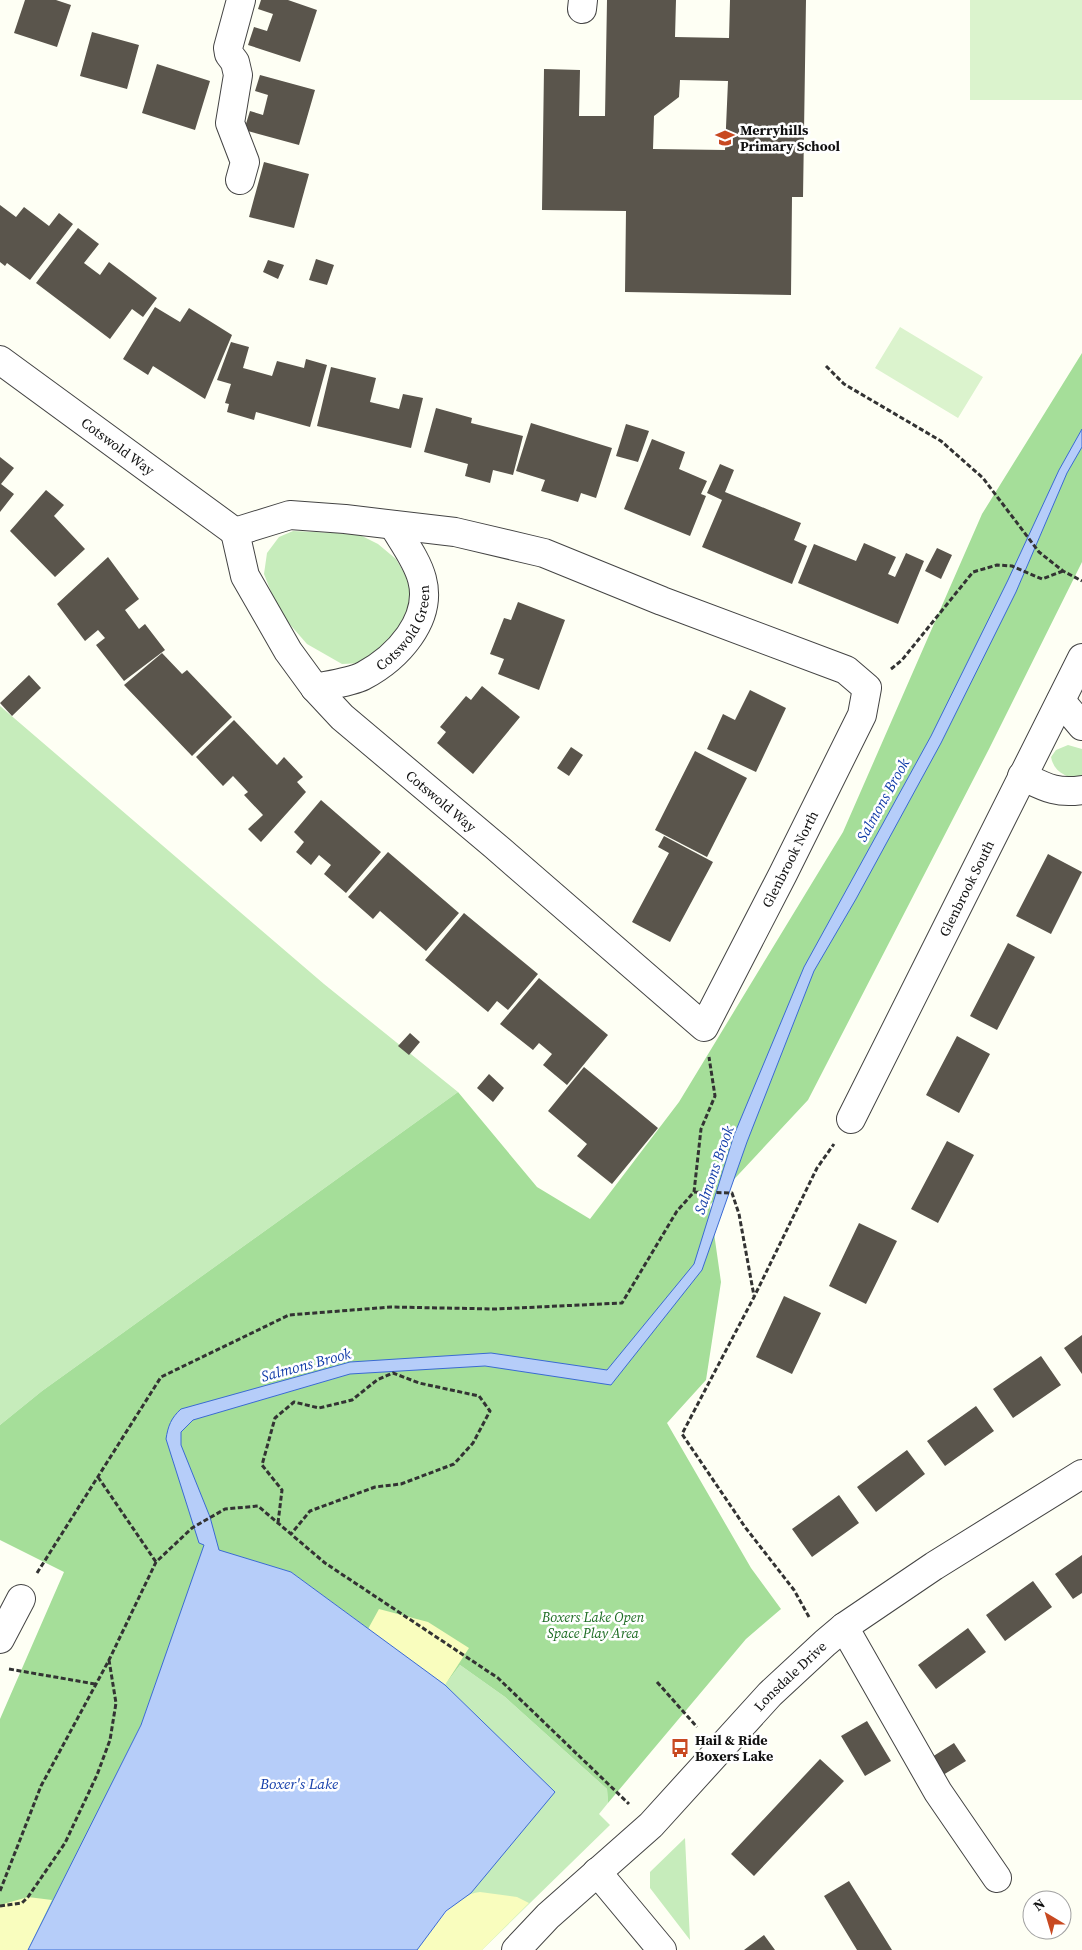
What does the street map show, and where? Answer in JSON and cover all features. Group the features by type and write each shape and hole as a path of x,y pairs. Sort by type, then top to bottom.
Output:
{"street":[{"path":"240,180 245,162 230,123 238,75 235,62 229,54 228,48 241,0"},
{"name":"Cotswold Way","path":"0,360 235,532 246,576 288,651 315,688 342,717 494,845 704,1027"},
{"path":"235,532 290,515 455,532 544,553 662,601 846,670 867,688"},
{"name":"Cotswold Green","path":"315,688 362,677 396,652 416,628 424,600 422,579 414,560 393,525"},
{"name":"Glenbrook South","path":"852,1120 1082,658"},
{"name":"Glenbrook North","path":"704,1027 862,715 867,688"},
{"path":"1061,701 1082,726"},
{"path":"1022,776 1050,790 1068,792 1082,790"},
{"name":"Lonsdale Drive","path":"516,1950 548,1916 650,1825 770,1694 834,1635 934,1566 1082,1474"},
{"path":"0,1639 21,1599"},
{"path":"834,1635 997,1878"},
{"path":"597,1872 662,1950"}],"path":[{"path":"826,366 844,384 940,441 983,478 1039,552 1064,571 1082,581"},
{"path":"867,688 902,660 973,572 996,565 1012,566 1042,579 1064,571"},
{"path":"21,1599 161,1377 289,1315 391,1307 496,1309 622,1303 677,1211 694,1192 702,1129 715,1096 704,1027"},
{"path":"834,1635 794,1590 745,1527 682,1434 754,1297 817,1168 852,1120"},
{"path":"694,1192 732,1193 739,1214 754,1297"},
{"path":"278,1523 282,1490 262,1465 275,1418 294,1402 319,1408 352,1400 377,1380 393,1373 419,1383 479,1396 490,1411 473,1443 454,1464 401,1484 375,1487 310,1511 291,1534"},
{"path":"98,1477 156,1562"},
{"path":"0,1891 41,1786 109,1660 156,1562 192,1528 225,1509 258,1506 325,1563 498,1678 650,1825"},
{"path":"0,1906 22,1903 28,1897 65,1844 97,1775 110,1740 116,1703 109,1660"},
{"path":"0,1668 95,1684"},
{"path":"656,1682 718,1750"}],"shaded area":[{"path":"970,0 1082,0 1082,100 970,100"},
{"path":"900,327 983,377 958,418 875,368"},
{"path":"293,531 358,534 378,544 396,559 407,578 412,601 397,640 363,663 342,664 307,644 279,612 264,574 267,553 279,537"},
{"path":"0,706 324,984 458,1092 42,1391 0,1425"},
{"path":"1068,745 1082,749 1082,780 1062,774 1055,767 1051,757 1056,750"},
{"path":"460,1665 505,1697 607,1789 608,1803 599,1814 610,1825 482,1950 417,1950 554,1792 445,1685"},
{"path":"685,1838 690,1940 650,1888 650,1872"}],"green space":[{"name":"Boxers Lake Open Space Play Area","path":"1082,353 1082,562 989,749 808,1100 710,1205 721,1282 706,1380 667,1423 751,1568 781,1609 746,1639 608,1803 607,1789 505,1697 460,1665 445,1685 291,1572 204,1546 141,1725 28,1950 0,1950 0,1719 64,1572 0,1540 0,1425 42,1391 458,1092 537,1187 590,1219 679,1102 843,832 982,514"}],"sand":[{"path":"379,1609 428,1622 469,1648 445,1685 368,1629"},
{"path":"480,1892 517,1897 529,1903 482,1950 417,1950 444,1914 461,1899 470,1894"},
{"path":"28,1897 52,1900 28,1950 0,1950 0,1905"}],"water":[{"name":"Boxer's Lake","path":"1082,429 1082,447 1067,473 1016,592 941,743 856,899 814,971 747,1142 702,1270 611,1385 485,1366 350,1374 193,1420 181,1432 181,1445 210,1517 219,1550 291,1572 445,1685 555,1792 471,1893 446,1911 417,1950 28,1950 141,1725 204,1545 199,1543 166,1439 172,1419 181,1409 350,1362 491,1353 607,1370 694,1264 734,1135 804,967 931,736 1008,580 1059,470"}],"building":[{"path":"25,0 56,0 71,5 57,47 14,33"},
{"path":"261,0 288,0 317,10 300,62 248,45 254,27 267,31 273,14 258,9"},
{"path":"607,0 676,0 675,37 729,38 730,0 806,0 803,197 792,197 791,295 625,292 626,211 542,210 544,69 580,70 579,116 605,116","holes":["680,80 728,81 725,150 653,149 654,116 679,97"]},
{"path":"92,32 139,45 127,89 80,76"},
{"path":"157,64 210,81 195,130 142,113"},
{"path":"260,75 315,90 299,145 244,130 250,111 263,115 268,95 255,91"},
{"path":"264,162 309,174 294,228 249,217"},
{"path":"0,205 16,217 24,207 49,226 59,213 73,224 30,280 7,263 5,266 0,262"},
{"path":"78,228 99,244 84,263 100,275 109,262 157,298 143,317 132,309 110,339 36,283"},
{"path":"316,259 334,265 327,285 309,280"},
{"path":"268,260 284,265 278,279 263,272"},
{"path":"155,307 180,322 189,308 232,335 205,399 153,366 148,375 123,359"},
{"path":"231,342 249,347 243,368 272,376 277,361 304,368 306,359 327,365 310,427 256,412 254,420 227,412 229,404 225,403 231,384 217,380"},
{"path":"331,367 376,378 370,402 399,409 403,394 423,398 411,448 317,426"},
{"path":"436,408 472,418 471,423 523,436 513,475 493,470 490,483 465,476 468,464 424,452"},
{"path":"531,423 612,448 596,498 581,493 578,502 541,491 545,480 516,471"},
{"path":"626,424 649,431 638,462 616,456"},
{"path":"652,439 685,452 679,469 707,481 701,494 706,496 690,536 624,509"},
{"path":"0,457 14,468 1,484 14,494 0,512"},
{"path":"720,464 734,470 725,492 801,523 794,540 807,546 792,584 702,547 722,500 707,493"},
{"path":"46,490 64,505 54,516 85,549 55,577 10,531"},
{"path":"864,543 896,557 888,574 895,577 906,553 924,561 898,624 798,583 814,544 856,561"},
{"path":"937,548 952,555 941,579 925,571"},
{"path":"108,557 139,599 125,610 139,629 145,624 165,650 124,681 96,645 105,638 98,630 85,641 57,604"},
{"path":"518,602 565,620 539,690 498,674 504,659 490,654 504,618 511,620"},
{"path":"162,653 182,674 187,670 232,717 192,756 124,685"},
{"path":"29,675 41,688 12,716 0,703"},
{"path":"482,686 520,717 473,774 437,743 446,732 440,727 466,696 471,700"},
{"path":"750,690 786,708 756,772 707,749 723,714 735,720"},
{"path":"234,720 277,765 284,757 303,777 297,782 306,792 261,842 248,829 263,815 244,795 248,792 233,776 223,786 196,757"},
{"path":"571,747 583,755 569,776 557,768"},
{"path":"695,751 747,778 707,857 655,830"},
{"path":"321,800 381,852 346,893 324,874 331,865 319,855 311,865 296,852 304,842 294,832"},
{"path":"664,836 713,862 670,942 632,922 669,853 658,847"},
{"path":"388,852 459,913 426,951 380,911 373,919 348,897"},
{"path":"1048,854 1082,872 1051,934 1016,916"},
{"path":"464,913 538,974 508,1010 497,1001 488,1012 425,960"},
{"path":"1008,943 1035,957 997,1030 970,1016"},
{"path":"539,978 608,1035 567,1085 543,1065 552,1054 539,1043 533,1050 500,1024"},
{"path":"410,1033 420,1042 409,1055 398,1046"},
{"path":"957,1036 990,1054 959,1113 926,1095"},
{"path":"584,1067 658,1128 612,1184 577,1156 587,1144 548,1111"},
{"path":"489,1074 504,1088 493,1102 477,1088"},
{"path":"947,1141 974,1155 938,1223 911,1209"},
{"path":"859,1223 897,1241 866,1304 829,1286"},
{"path":"784,1296 821,1313 792,1374 756,1357"},
{"path":"1082,1335 1082,1374 1064,1348"},
{"path":"1041,1356 1061,1385 1013,1418 993,1389"},
{"path":"976,1406 994,1431 945,1466 927,1441"},
{"path":"907,1450 925,1474 876,1512 857,1487"},
{"path":"839,1495 859,1523 812,1557 792,1529"},
{"path":"1082,1555 1082,1593 1073,1599 1055,1574"},
{"path":"1033,1581 1052,1607 1005,1641 986,1615"},
{"path":"968,1628 986,1652 936,1689 918,1665"},
{"path":"867,1721 891,1761 865,1776 841,1736"},
{"path":"954,1743 966,1761 943,1775 932,1757"},
{"path":"820,1759 844,1781 754,1876 731,1854"},
{"path":"849,1881 892,1950 857,1950 824,1896"},
{"path":"764,1935 775,1950 744,1950"}],"place":[{"name":"Merryhills Primary School","path":"725,138"},
{"name":"Hail & Ride Boxers Lake","path":"680,1748"}],"water label":[{"name":"Salmons Brook","path":"883,800"},
{"name":"Salmons Brook","path":"714,1170"},
{"name":"Salmons Brook","path":"306,1365"}]}
